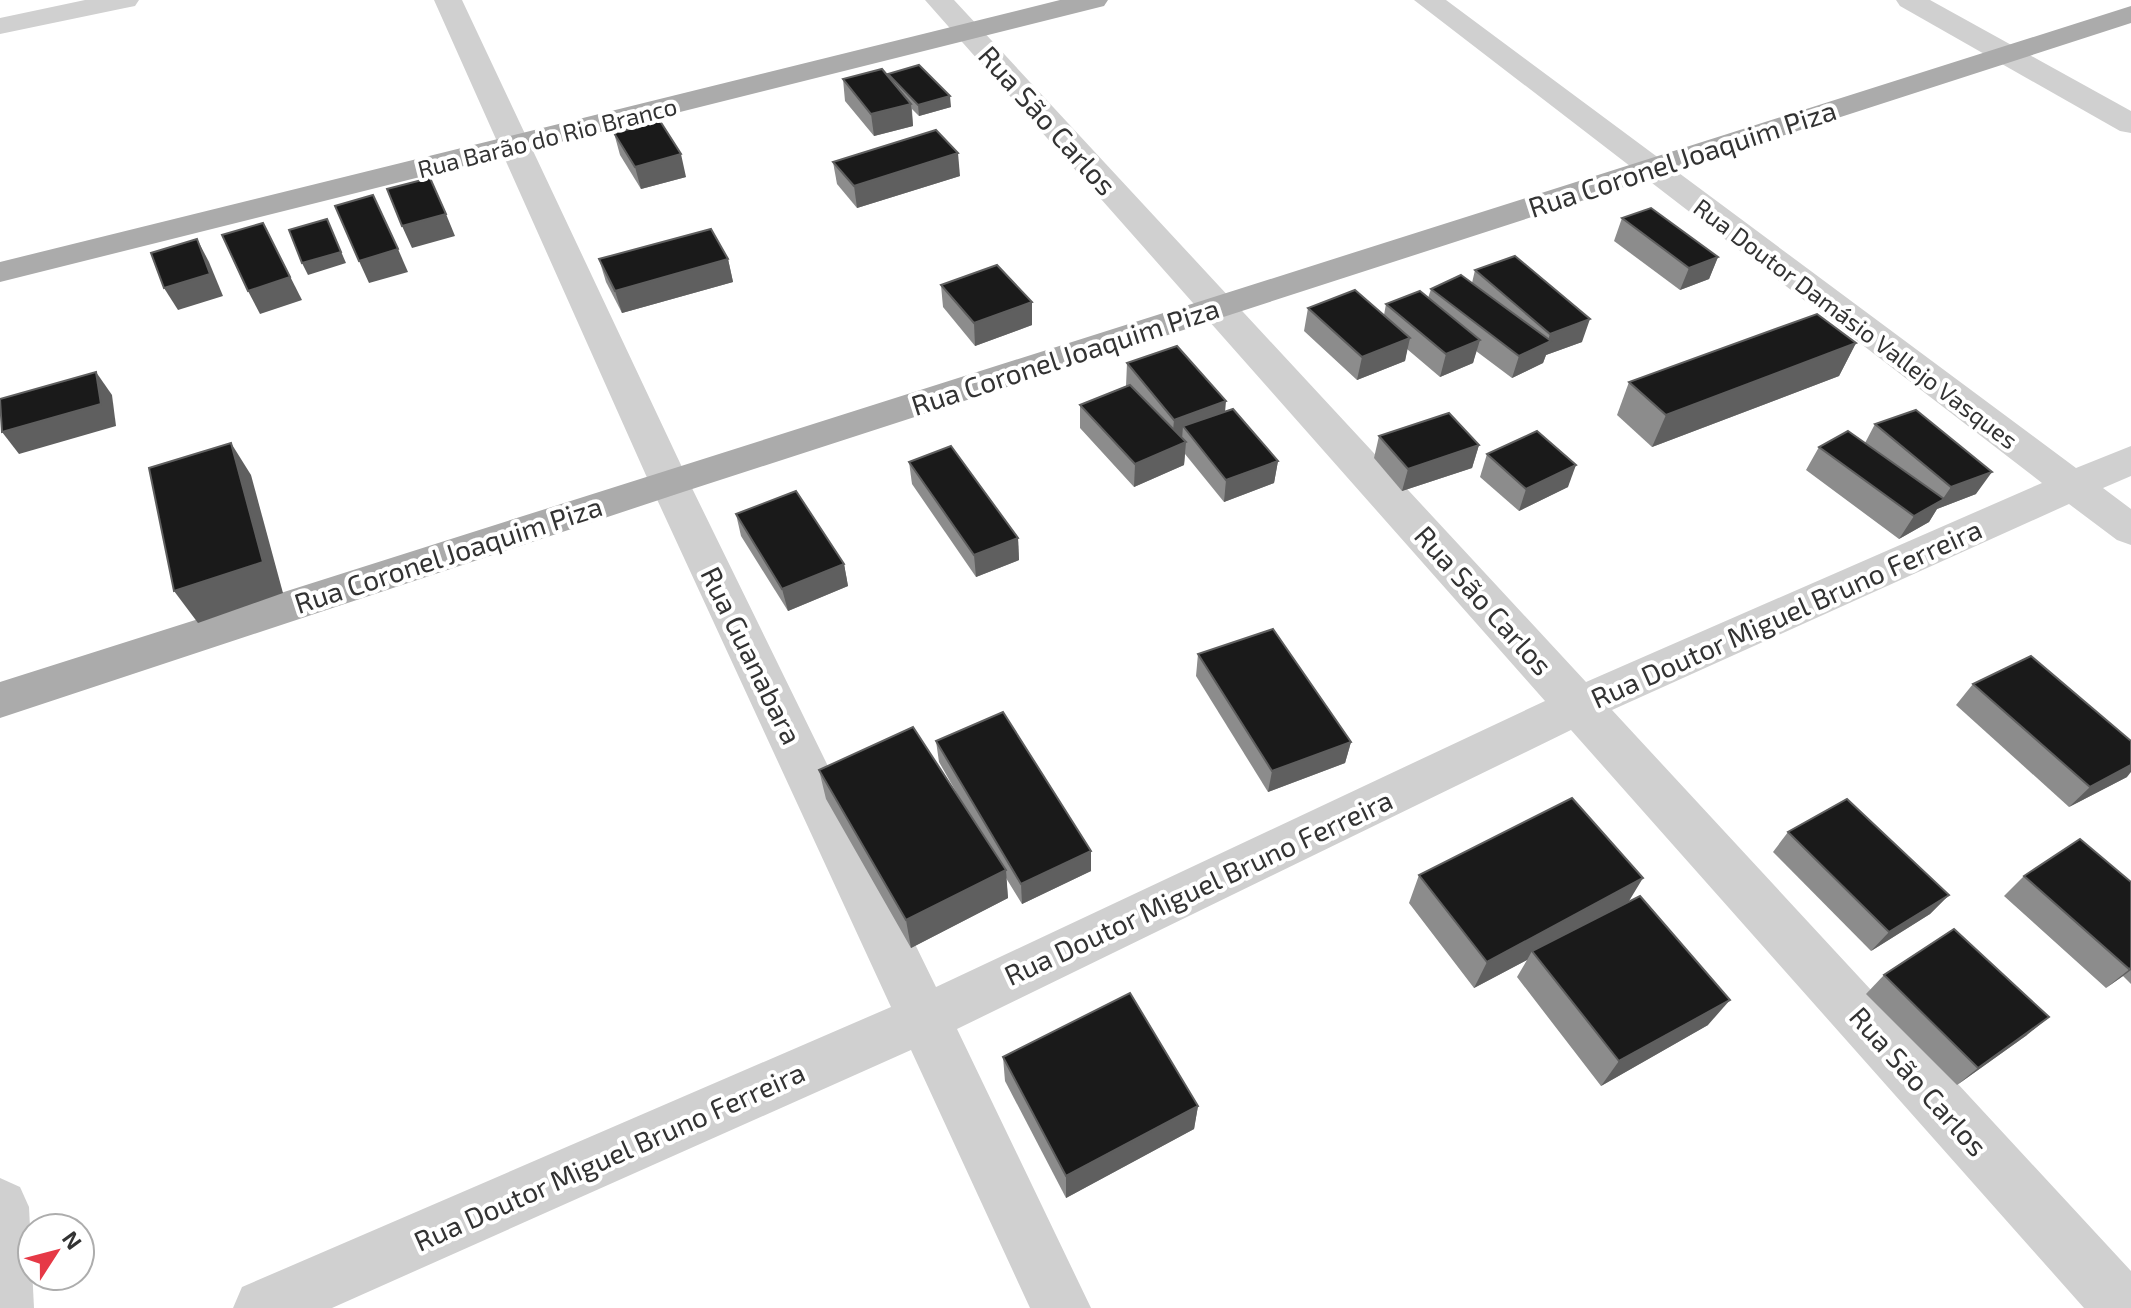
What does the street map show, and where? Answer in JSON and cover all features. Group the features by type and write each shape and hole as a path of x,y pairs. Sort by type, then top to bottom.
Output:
{"main road":[{"name":"Rua Barão do Rio Branco","path":"0,272 516,145 953,16 1094,0"},
{"name":"Rua Coronel Joaquim Piza","path":"0,700 669,482 2131,14"}],"street":[{"path":"0,26 125,0"},
{"name":"Rua Guanabara","path":"448,0 669,482 1061,1308"},
{"name":"Rua Doutor Damásio Vallejo Vasques","path":"1428,0 2131,530"},
{"path":"1910,0 2131,124"},
{"name":"Rua São Carlos","path":"953,16 2124,1308"},
{"name":"Rua Doutor Miguel Bruno Ferreira","path":"263,1308 925,1018 1579,705 2131,460"},
{"path":"0,1207 4,1308"}],"building":[{"path":"919,65 950,96 918,105 888,74"},
{"path":"882,69 911,104 871,114 843,79"},
{"path":"660,121 681,154 635,167 614,133"},
{"path":"936,130 958,153 854,186 833,162"},
{"path":"430,178 446,214 402,226 387,189"},
{"path":"373,195 398,249 359,261 335,206"},
{"path":"1651,208 1718,257 1689,268 1622,218"},
{"path":"327,219 341,252 302,263 289,230"},
{"path":"263,223 290,277 248,291 222,235"},
{"path":"711,229 728,259 615,291 599,259"},
{"path":"197,239 210,274 164,288 151,253"},
{"path":"1515,256 1590,319 1550,334 1475,270"},
{"path":"997,265 1032,302 974,323 941,285"},
{"path":"1461,275 1551,341 1519,356 1431,289"},
{"path":"1355,290 1410,338 1362,357 1308,308"},
{"path":"1420,291 1480,340 1446,354 1386,304"},
{"path":"1817,314 1856,343 1666,415 1629,382"},
{"path":"1177,346 1226,401 1174,420 1127,363"},
{"path":"96,372 101,404 2,432 0,399"},
{"path":"1130,385 1186,442 1135,464 1080,405"},
{"path":"1233,409 1278,461 1226,480 1183,426"},
{"path":"1916,410 1992,472 1951,487 1875,424"},
{"path":"1449,413 1479,445 1408,469 1379,436"},
{"path":"1537,431 1576,465 1526,489 1487,454"},
{"path":"1848,431 1944,499 1914,516 1819,447"},
{"path":"231,443 263,562 174,591 149,468"},
{"path":"951,446 1018,538 974,555 909,462"},
{"path":"796,491 844,564 782,589 736,514"},
{"path":"1273,629 1351,742 1272,771 1198,654"},
{"path":"2031,656 2131,741 2131,765 2090,787 1973,684"},
{"path":"1003,712 1091,851 1021,884 936,741"},
{"path":"913,727 1006,870 906,920 819,770"},
{"path":"1572,798 1643,878 1487,962 1419,875"},
{"path":"1847,799 1949,895 1889,932 1788,832"},
{"path":"2080,839 2131,882 2129,969 2024,876"},
{"path":"1640,896 1730,1000 1619,1061 1532,951"},
{"path":"1954,929 2049,1017 1978,1068 1884,975"},
{"path":"1130,993 1198,1106 1066,1176 1003,1057"}]}
